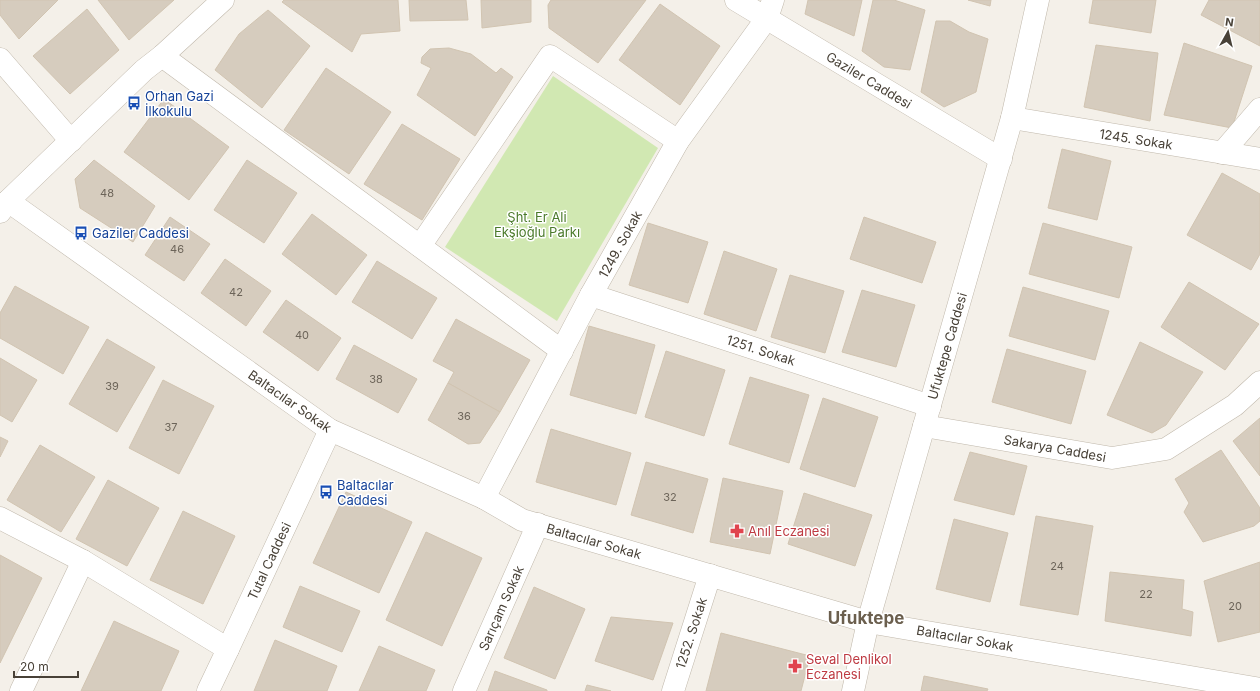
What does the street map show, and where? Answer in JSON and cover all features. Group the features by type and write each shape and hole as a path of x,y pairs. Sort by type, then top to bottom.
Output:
{"street":[{"path":"4,206 144,70 162,56 223,0"},
{"name":"Gaziler Caddesi","path":"736,0 770,9 1001,159"},
{"name":"Ufuktepe Caddesi","path":"853,691 868,622 1012,118 1038,0"},
{"name":"1249. Sokak","path":"484,498 592,294 678,141 770,9"},
{"path":"162,56 562,351"},
{"path":"420,246 550,56 678,141"},
{"path":"0,59 70,141"},
{"path":"1222,153 1260,109"},
{"name":"1245. Sokak","path":"1012,118 1260,159"},
{"name":"Baltacılar Sokak","path":"4,206 330,430 484,498 522,520 868,622 1259,689"},
{"name":"1251. Sokak","path":"592,294 927,416"},
{"name":"Sakarya Caddesi","path":"927,416 1112,458 1166,448 1235,405 1260,382"},
{"name":"Tutal Caddesi","path":"208,691 330,430"},
{"path":"0,518 83,561 228,649"},
{"name":"Sarıçam Sokak","path":"464,691 538,524"},
{"path":"21,691 83,561"},
{"name":"1252. Sokak","path":"673,691 710,575"}],"green space":[{"name":"Şht. Er Ali Ekşioğlu Parkı","path":"553,76 658,148 557,321 445,247"}],"building":[{"path":"0,0 58,0 19,39 0,15"},
{"path":"98,0 174,0 129,40"},
{"path":"284,0 398,0 400,31 361,34 352,52 282,2"},
{"path":"409,0 466,0 468,20 410,21"},
{"path":"481,0 531,0 531,22 482,28"},
{"path":"551,0 646,0 598,63 549,28 548,5"},
{"path":"808,0 862,0 854,36 805,14"},
{"path":"873,0 894,0 925,10 910,70 884,67 862,51"},
{"path":"968,0 991,0 990,6"},
{"path":"1093,0 1156,0 1151,33 1089,23"},
{"path":"1209,0 1260,0 1260,46 1201,15"},
{"path":"660,4 720,46 680,105 619,60"},
{"path":"87,9 119,50 70,94 33,56"},
{"path":"268,10 310,46 262,108 215,70 239,34"},
{"path":"936,21 950,21 969,32 988,39 976,92 944,107 921,92"},
{"path":"1184,43 1252,66 1232,128 1164,115"},
{"path":"1096,45 1158,53 1150,121 1084,107"},
{"path":"449,48 471,54 496,73 501,68 513,77 475,136 417,95 431,68 421,63 422,57 430,49"},
{"path":"326,68 391,112 349,174 284,130"},
{"path":"164,99 229,147 189,200 124,152"},
{"path":"402,124 460,159 422,220 364,184"},
{"path":"1062,149 1111,161 1097,220 1048,208"},
{"path":"94,160 155,206 133,242 80,208 75,179"},
{"path":"247,160 297,193 264,243 214,210"},
{"path":"1222,173 1260,194 1260,254 1251,270 1187,235"},
{"path":"312,214 367,255 336,295 282,254"},
{"path":"170,217 210,244 184,281 145,255"},
{"path":"864,217 936,242 922,283 850,259"},
{"path":"648,223 708,242 688,303 629,285"},
{"path":"1043,223 1132,247 1119,298 1029,274"},
{"path":"724,251 777,269 756,331 704,314"},
{"path":"225,259 271,291 246,326 201,293"},
{"path":"377,261 437,298 412,339 352,302"},
{"path":"790,275 844,291 825,353 771,337"},
{"path":"1189,282 1259,324 1225,370 1161,327"},
{"path":"15,286 89,327 63,374 0,338 0,313"},
{"path":"1023,287 1109,311 1095,360 1009,336"},
{"path":"862,290 915,305 896,367 842,352"},
{"path":"286,300 341,338 318,371 263,332"},
{"path":"456,319 530,360 500,412 448,383 454,372 433,361"},
{"path":"589,326 655,345 636,414 570,395"},
{"path":"107,339 155,367 117,432 69,404"},
{"path":"1140,342 1203,372 1166,425 1152,433 1107,415"},
{"path":"354,345 417,379 398,413 336,379"},
{"path":"1007,349 1086,371 1071,424 992,402"},
{"path":"666,351 725,370 704,436 645,417"},
{"path":"0,358 37,380 12,422 0,415"},
{"path":"750,377 809,395 789,463 729,444"},
{"path":"163,380 214,406 179,474 129,448"},
{"path":"448,383 500,412 480,443 468,444 428,420"},
{"path":"823,398 878,417 855,487 800,469"},
{"path":"1260,418 1260,476 1233,441"},
{"path":"551,429 631,453 616,505 536,482"},
{"path":"0,437 8,441 0,457"},
{"path":"40,445 95,477 61,532 7,500"},
{"path":"1221,450 1260,508 1260,521 1254,526 1203,542 1184,512 1189,503 1175,479"},
{"path":"970,452 1027,466 1014,515 954,500"},
{"path":"646,462 708,479 693,533 631,515"},
{"path":"723,478 783,491 770,554 710,542"},
{"path":"108,480 159,508 127,566 76,539"},
{"path":"346,492 412,522 379,593 313,563"},
{"path":"804,493 872,515 855,566 788,544"},
{"path":"183,511 235,536 203,604 150,580"},
{"path":"1036,516 1093,526 1078,615 1020,605"},
{"path":"954,519 1008,533 990,602 936,589"},
{"path":"426,532 482,558 442,646 386,620"},
{"path":"0,555 42,578 0,663"},
{"path":"1260,562 1260,632 1218,642 1204,581"},
{"path":"1110,572 1184,580 1182,609 1193,612 1191,636 1105,621"},
{"path":"300,586 360,611 342,652 283,627"},
{"path":"534,587 585,609 555,679 504,658"},
{"path":"611,617 673,623 653,680 595,661"},
{"path":"114,621 179,651 161,691 81,691"},
{"path":"721,633 810,656 801,691 706,691"},
{"path":"275,640 337,666 327,691 254,691"},
{"path":"379,646 435,670 426,691 359,691"},
{"path":"495,671 547,690 547,691 488,691"},
{"path":"924,676 988,689 987,691 921,691"},
{"path":"587,685 611,691 585,691"}],"place":[{"name":"Orhan Gazi İlkokulu","path":"134,103"},
{"name":"Gaziler Caddesi","path":"81,233"},
{"name":"Baltacılar Caddesi","path":"326,492"},
{"name":"Anıl Eczanesi","path":"737,531"},
{"name":"Seval Denlikol Eczanesi","path":"795,666"}],"district":[{"name":"Ufuktepe","path":"866,618"}]}
